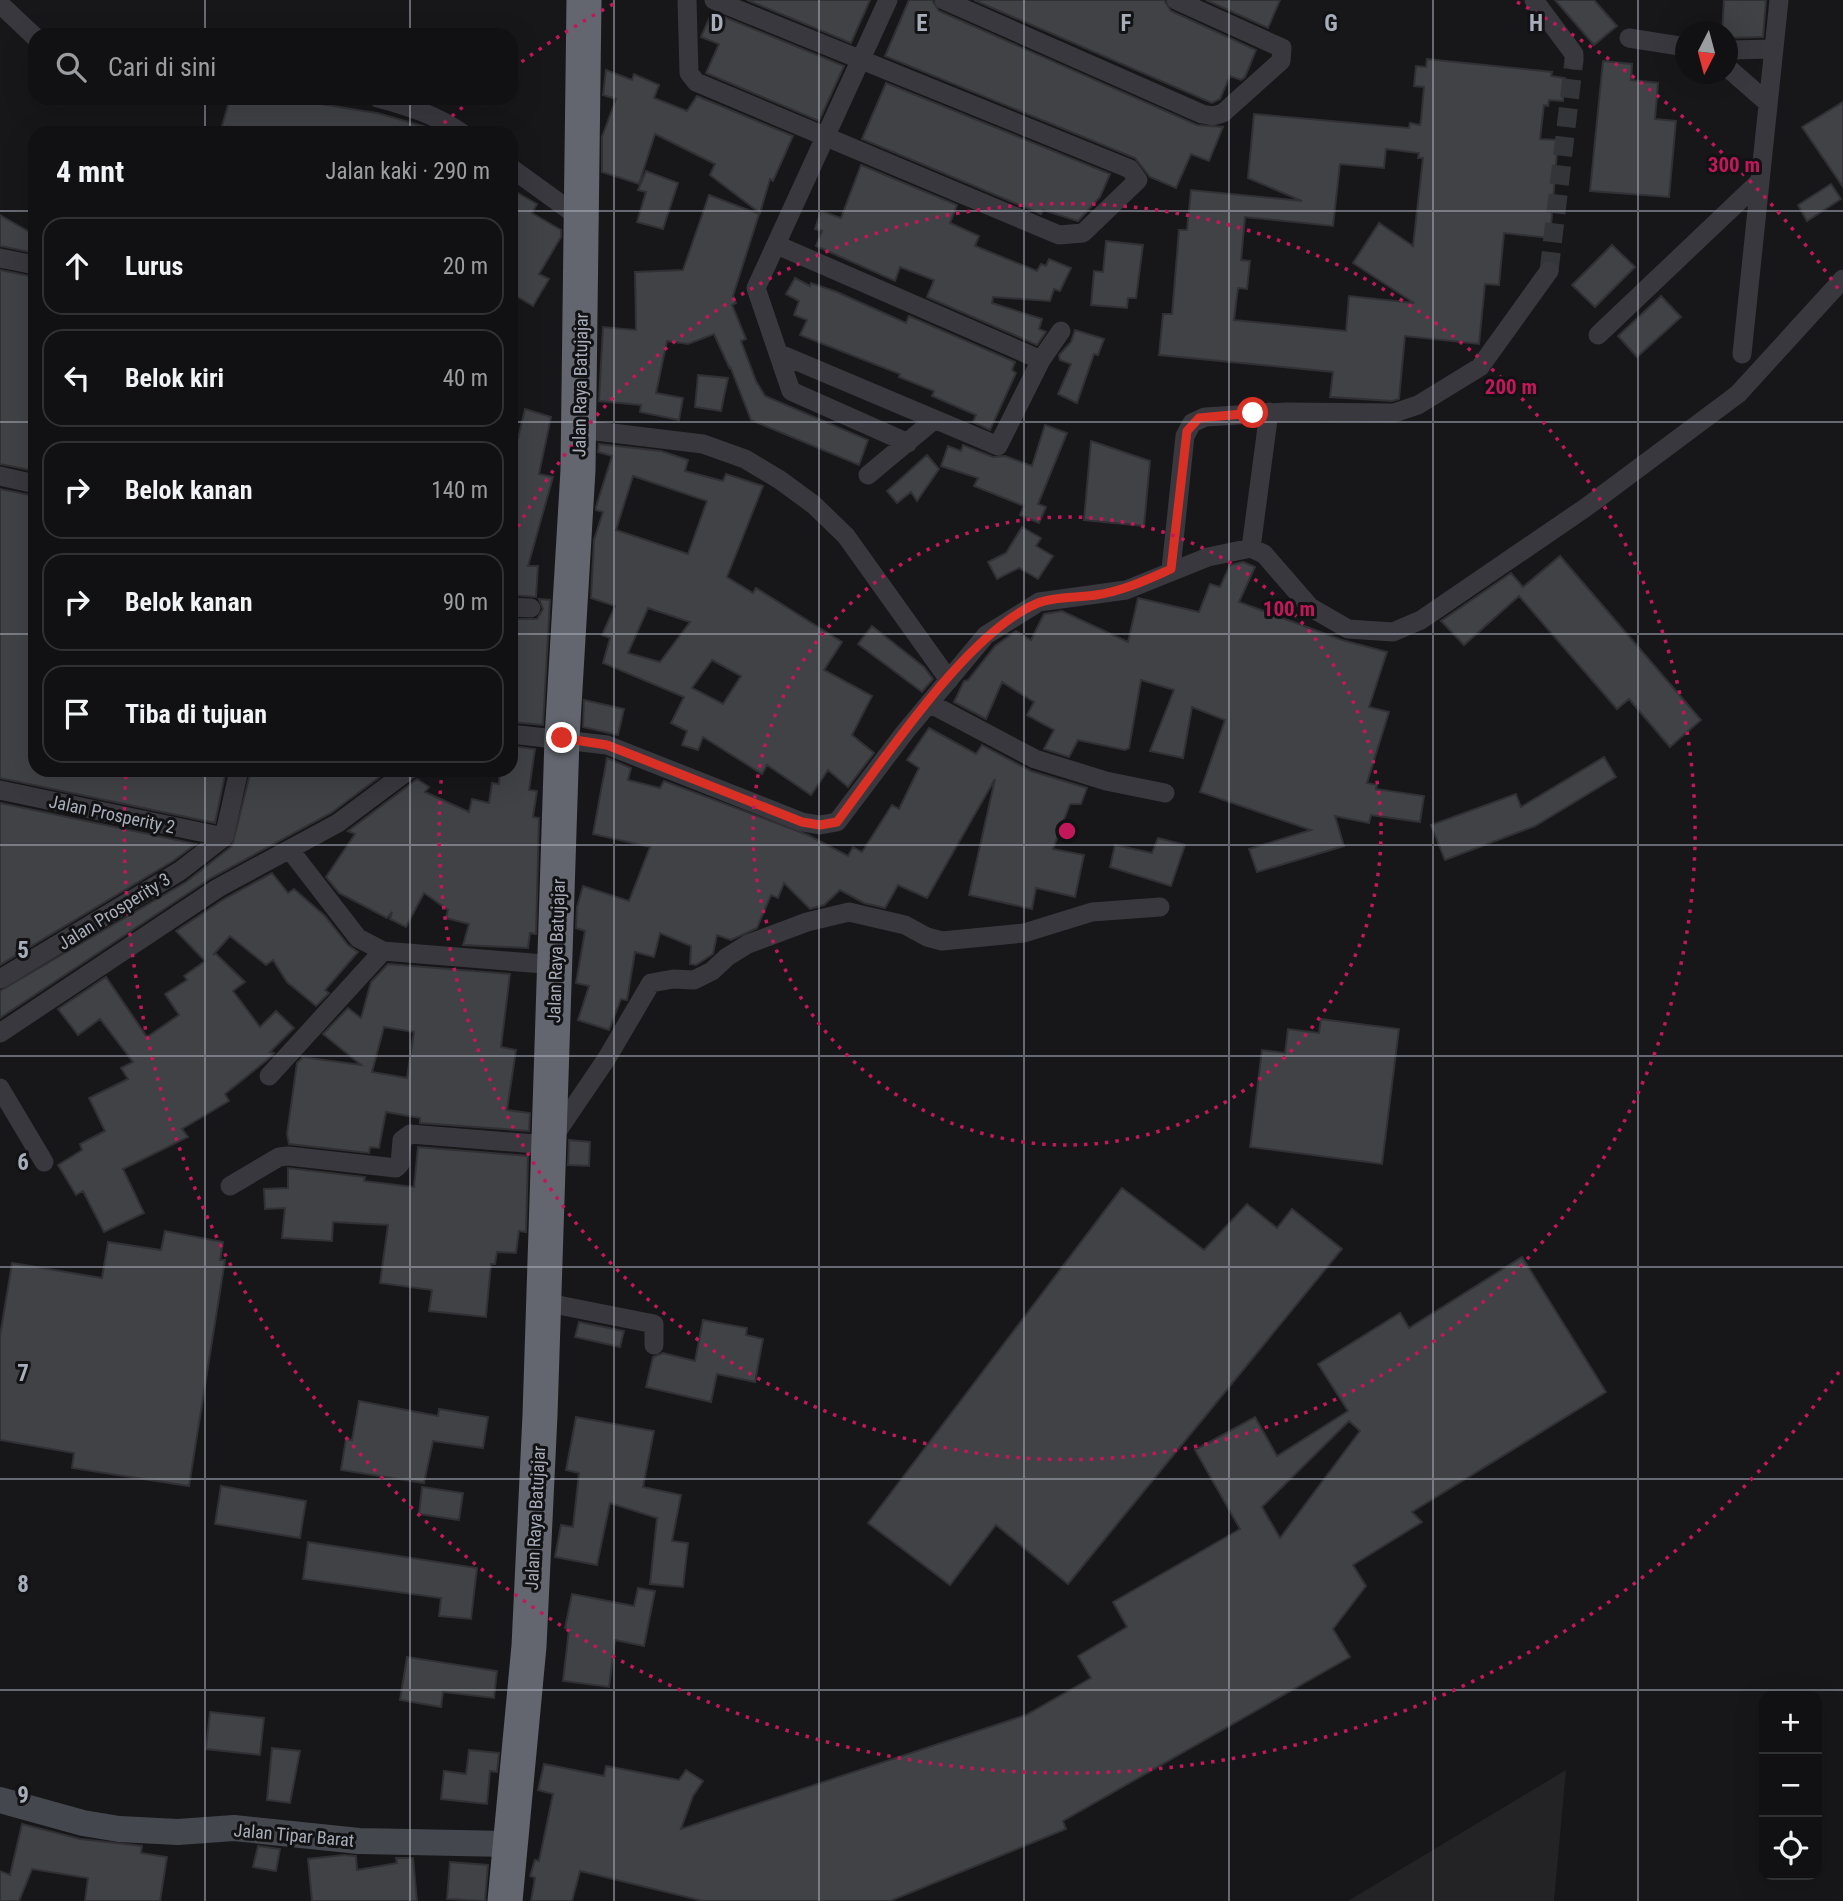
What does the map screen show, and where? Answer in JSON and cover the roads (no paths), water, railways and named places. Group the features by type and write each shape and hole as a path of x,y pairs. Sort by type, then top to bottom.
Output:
{"highway":[{"name":"Jalan Raya Batujajar","path":"505,1901 508,1844 529,1646 556,965 562,738 579,429 584,0"}],"street":[{"path":"687,0 691,77 825,138 1059,235 1083,233 1138,180 1130,169 714,0"},
{"path":"888,0 756,288 793,393 908,443"},
{"path":"944,0 1202,114 1213,116 1223,113 1281,61 1282,48 1176,0"},
{"path":"1534,0 1574,54 1574,60"},
{"path":"1742,354 1779,0"},
{"path":"0,4 28,30"},
{"path":"1629,38 1675,45"},
{"path":"1738,50 1773,49"},
{"path":"1738,77 1768,103"},
{"path":"406,105 452,126"},
{"path":"518,173 583,220"},
{"path":"1598,335 1758,183"},
{"path":"777,245 1041,360"},
{"path":"0,258 28,264"},
{"path":"1171,569 1185,436 1192,423 1205,417 1269,412 1394,413 1418,405 1480,367 1549,271"},
{"path":"518,735 607,745 802,822 828,825 837,822 929,703 986,635 1039,602 1125,590 1171,569 1208,557 1251,548 1264,554 1310,607 1348,629 1393,632 1420,620 1585,508 1738,394 1843,279"},
{"path":"780,354 1000,446 1041,360 1061,331"},
{"path":"1251,548 1269,412"},
{"path":"868,475 934,420"},
{"path":"579,429 703,444 745,459 780,481 814,505 846,536 949,680"},
{"path":"0,477 28,483"},
{"path":"518,607 531,608"},
{"path":"929,703 1035,759 1106,781 1165,793"},
{"path":"224,837 237,777"},
{"path":"0,1033 218,888 356,811 399,777"},
{"name":"Jalan Prosperity 2","path":"0,790 224,837"},
{"name":"Jalan Prosperity 3","path":"0,979 180,871 224,837"},
{"path":"290,850 358,938 383,951 556,965"},
{"path":"230,1186 279,1157 288,1156 396,1168 400,1164 402,1140 410,1134 548,1145 607,1058 651,983 695,979 748,944 807,922 849,912 905,925 927,937 942,941 1024,933 1092,912 1160,907"},
{"path":"270,1076 383,951"},
{"path":"0,1088 44,1162"},
{"path":"543,1302 654,1324 654,1345"},
{"name":"Jalan Tipar Barat","path":"0,1800 83,1824 119,1829 178,1832 240,1828 359,1841 508,1844"}],"tunnel":[{"path":"1549,271 1574,60"}]}
